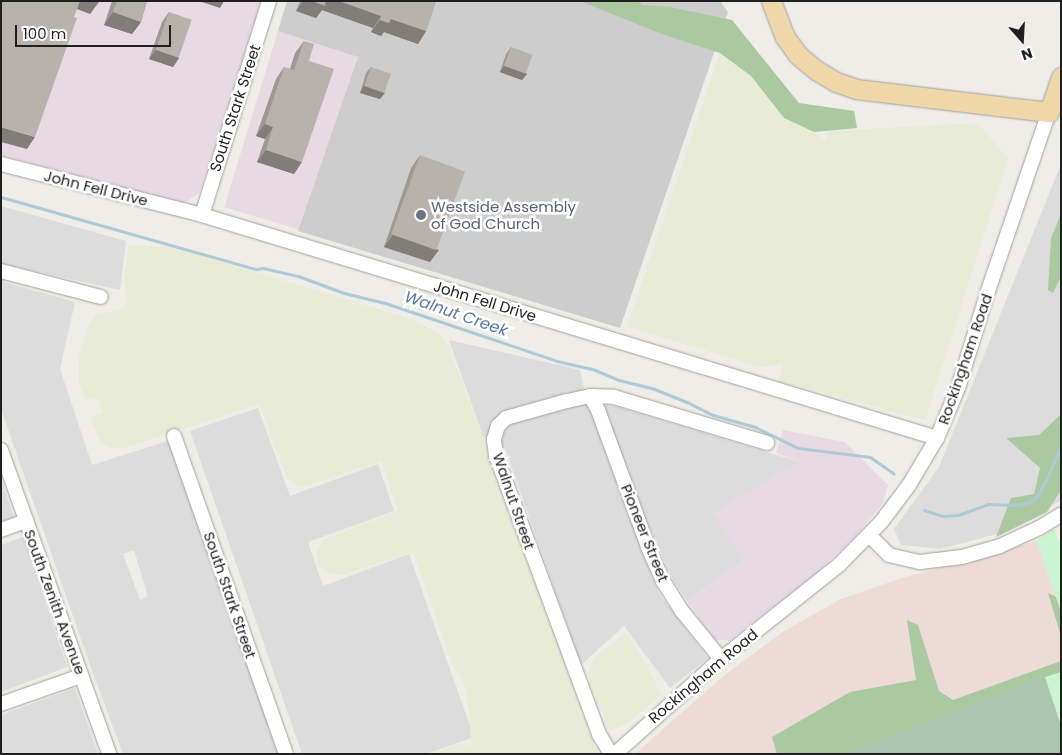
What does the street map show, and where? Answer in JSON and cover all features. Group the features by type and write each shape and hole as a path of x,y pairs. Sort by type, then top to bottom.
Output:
{"main road":[{"path":"771,1 784,36 798,55 816,70 836,82 874,91 1049,112"},
{"name":"Rockingham Road","path":"1049,112 1061,77"}],"street":[{"name":"South Stark Street","path":"202,215 269,1"},
{"name":"Rockingham Road","path":"613,754 721,658 827,576 869,534 909,485 937,438 958,388 988,291 1049,112"},
{"name":"John Fell Drive","path":"1,164 202,215 937,438"},
{"path":"1,272 101,297"},
{"name":"Walnut Street","path":"613,754 595,725 496,456 494,439 498,426 506,418 541,407 590,396 614,397 767,443"},
{"name":"Pioneer Street","path":"590,396 598,410 648,547 663,581 682,611 721,658"},
{"name":"South Stark Street","path":"174,436 286,754"},
{"name":"South Zenith Avenue","path":"1,450 109,754"},
{"path":"869,534 889,554 920,562 962,557 1000,546 1039,528 1061,514"},
{"path":"1,530 26,521"},
{"path":"1,704 81,676"}],"shaded area":[{"path":"1,1 261,1 200,192 185,203 1,155"},
{"path":"287,1 720,1 728,12 620,328 298,231 358,57 278,31"},
{"path":"278,31 358,56 305,232 224,207"},
{"path":"1061,164 1061,500 1008,531 940,549 901,545 894,529 939,467"},
{"path":"1,206 126,241 120,290 12,266 3,282 75,302 60,369 92,465 168,441 280,754 123,754 1,409","holes":["134,550 148,596 140,600 123,554"]},
{"path":"449,340 580,370 588,405 615,406 800,462 714,513 744,560 687,601 671,577 658,546 643,555 660,595 708,658 670,688 624,626 581,665 505,448 483,436"},
{"path":"258,408 290,496 378,464 394,511 308,542 323,586 409,554 474,737 426,754 302,754 190,431"},
{"path":"783,430 845,442 888,485 883,503 853,539 807,581 730,640 715,640 687,601 744,560 714,513 800,462 776,453"},
{"path":"1,480 14,517 1,522"},
{"path":"23,537 67,667 1,692 1,545"},
{"path":"1037,541 1061,612 1061,672 844,754 635,754 722,677 784,631 841,599 902,578"},
{"path":"75,688 98,754 1,754 1,715"}],"green space":[{"path":"580,1 638,1 642,5 670,7 732,20 799,103 854,111 857,128 814,132 784,118 751,76 720,53 659,33"},
{"path":"720,53 751,76 784,118 814,132 824,141 830,131 978,123 1008,159 925,420 778,381 783,364 759,367 627,326"},
{"path":"1061,214 1061,277 1053,293 1048,290 1051,238"},
{"path":"129,245 175,248 415,320 443,337 449,348 503,489 597,752 595,754 431,754 459,744 472,745 466,687 454,668 413,552 342,575 326,572 317,563 316,551 324,539 398,511 382,461 299,488 286,475 259,404 124,448 108,447 100,440 90,418 103,413 98,398 85,400 79,383 79,356 88,327 96,315 124,309 127,301 124,277"},
{"path":"1061,414 1061,490 1047,512 996,537 1011,498 1034,494 1040,468 1006,438 1039,435"},
{"path":"1054,528 1061,547 1061,612 1037,541"},
{"path":"1048,593 1061,599 1061,636"},
{"path":"907,620 918,625 939,691 953,700 1061,661 1061,754 777,754 772,737 850,692 916,680"},
{"path":"626,633 650,670 661,696 626,724 611,730 591,688 588,673 596,656"},
{"path":"1061,672 1061,726 1045,677"},
{"path":"1045,677 1061,726 1061,754 844,754"}],"building":[{"path":"1,1 80,1 74,17 77,18 35,137 1,127"},
{"path":"117,1 147,1 141,22 113,12"},
{"path":"312,1 326,1 325,6"},
{"path":"339,1 436,1 426,31 391,19 389,23 380,20 381,16"},
{"path":"169,12 192,20 179,58 156,50"},
{"path":"304,41 314,44 309,61 334,69 302,162 266,150 273,127 265,124 284,67 294,70"},
{"path":"511,47 533,55 526,74 504,66"},
{"path":"371,67 391,74 384,93 364,86"},
{"name":"Westside Assembly of God Church","path":"420,155 465,171 436,250 391,234"}],"waterway":[{"name":"Walnut Creek","path":"1,197 256,269 263,268 298,276 344,293 385,303 557,361 595,370 619,380 652,388 713,415 755,427 798,448 870,457 894,474"},
{"name":"Walnut Creek","path":"924,510 942,516 958,515 988,504 1015,505 1030,502 1038,495 1061,447"}],"place":[{"name":"Westside Assembly of God Church","path":"421,215"}]}
